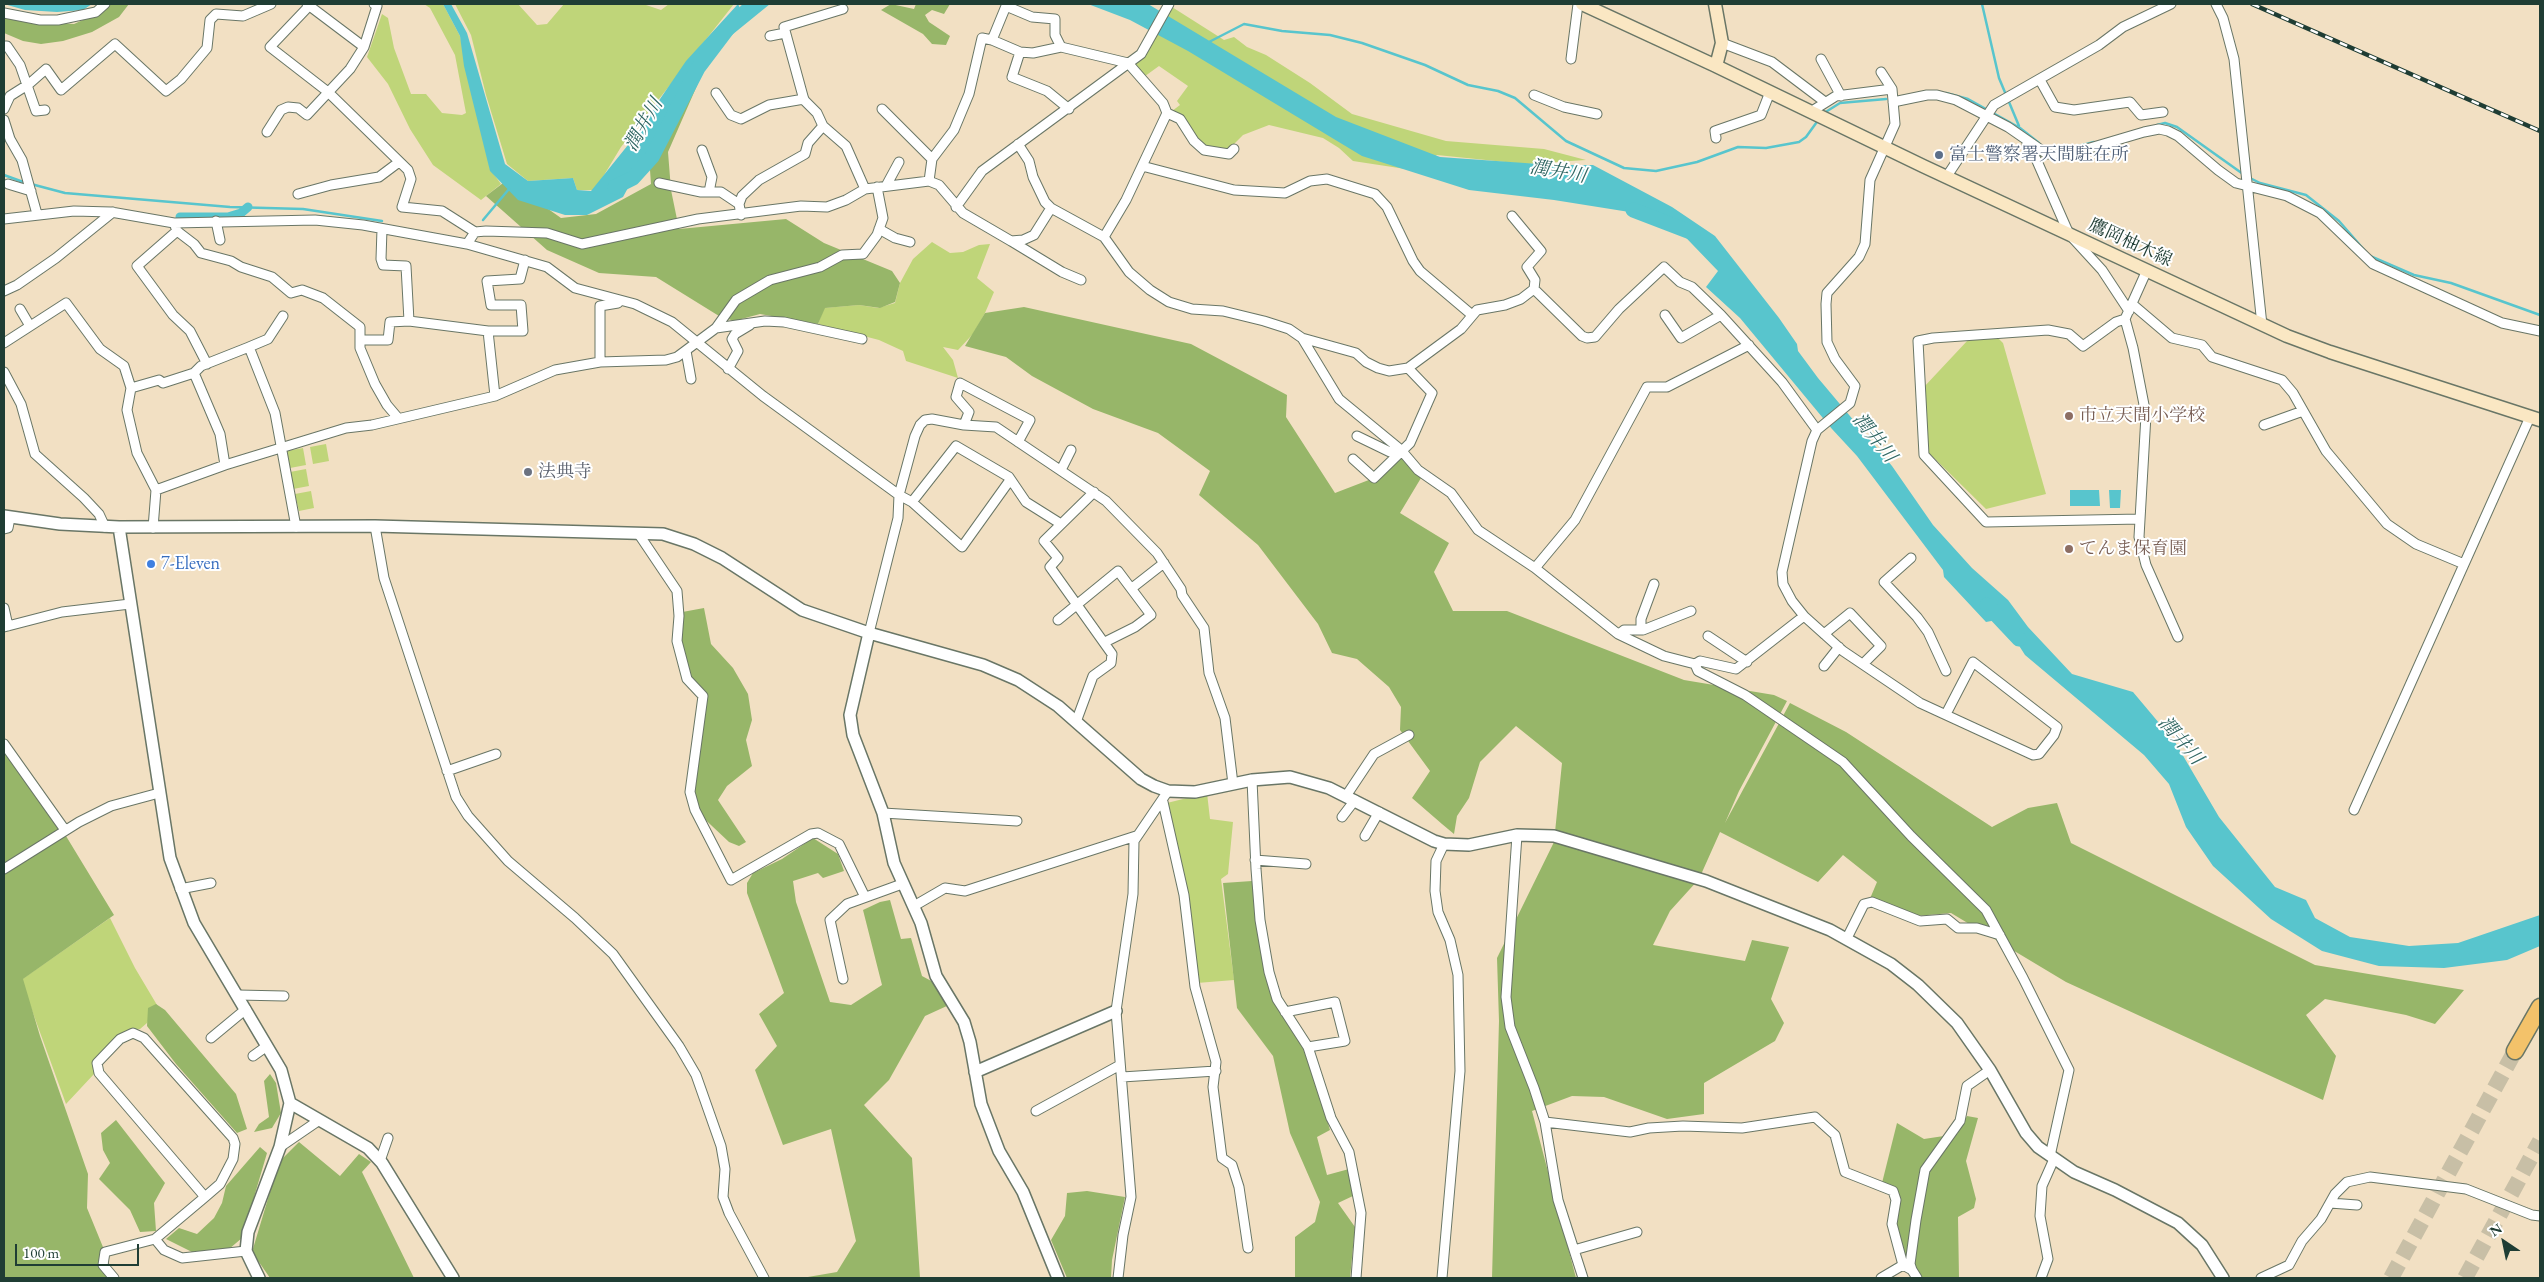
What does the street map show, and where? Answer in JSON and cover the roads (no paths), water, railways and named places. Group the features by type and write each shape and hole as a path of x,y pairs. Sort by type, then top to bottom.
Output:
{"highway":[{"path":"2515,1051 2540,1007"}],"main road":[{"name":"鷹岡柚木線","path":"1582,4 2262,324 2323,350 2535,418"},
{"path":"1715,4 1722,43 1716,66"}],"street":[{"path":"4,13 40,20 58,20 96,12 105,4"},
{"path":"4,109 10,96 29,84 46,68 61,90 116,44 166,91 181,79 206,48 210,20 216,14 243,16 271,4"},
{"path":"267,132 281,110 288,107 298,108 307,115 350,69 364,47 377,6 374,4"},
{"path":"956,207 982,171 1141,54 1150,41 1169,4"},
{"path":"1571,59 1578,4"},
{"path":"1947,176 1994,105 2040,80 2123,27 2170,4"},
{"path":"2216,4 2234,60 2244,170 2262,324"},
{"path":"364,47 308,5 270,47 328,92 408,170 411,178 402,207 442,211 475,232 547,234 582,244 698,219 801,206 826,207 846,200 865,188 929,181 939,186 963,213 1062,272 1081,280"},
{"path":"992,40 1006,6 1032,17 1055,19 1055,36 1061,47"},
{"path":"843,9 784,27 804,99 817,113 823,126 846,146 865,188"},
{"path":"770,36 785,32"},
{"path":"929,181 932,159 954,130 969,94 982,38 992,40 1020,52 1033,53 1061,47 1128,63 1163,104 1166,113 1126,200 1104,237"},
{"path":"1722,43 1772,62 1825,102"},
{"path":"4,46 8,46 20,65 29,84 36,110 45,110"},
{"path":"1020,52 1012,77 1047,91 1068,109"},
{"path":"1821,59 1841,96"},
{"path":"1881,72 1892,89 1895,124 1883,146 1870,180 1865,244 1859,257 1827,293 1827,342 1835,358 1855,384 1850,403 1817,430 1812,441 1782,572 1784,584 1792,601 1804,616 1838,647 1920,704 2032,754 2039,754 2054,735 2057,727 1974,662 1946,714"},
{"path":"2040,80 2055,107 2074,110 2130,102 2141,116 2163,112"},
{"path":"1816,113 1825,102 1841,96 1892,89"},
{"path":"1716,138 1715,131 1761,115 1770,92"},
{"path":"716,93 731,115 741,119 769,105 804,99"},
{"path":"1534,95 1564,107 1597,114"},
{"path":"1893,102 1917,96 1937,95 1956,100 1987,116 2047,154 2060,155 2090,149 2159,129 2168,131 2178,136 2236,183 2287,196 2305,204 2333,223 2373,264 2502,323 2540,331"},
{"path":"882,109 932,159"},
{"path":"1166,113 1180,119 1194,141 1204,150 1230,154 1234,149"},
{"path":"4,120 10,139 22,160 38,214"},
{"path":"741,215 739,204 742,196 759,180 805,154 808,143 823,126"},
{"path":"2024,139 2037,161 2069,234 2102,270 2129,312 2172,338 2202,345 2212,357 2282,380 2326,452 2387,524 2416,544 2464,564"},
{"path":"1018,144 1029,161 1038,192 1051,208 1104,237 1129,272 1150,290 1169,302 1192,309 1223,311 1264,321 1289,329 1302,338 1356,353 1366,362 1389,371 1408,368 1461,329 1477,310 1505,305 1521,299 1534,289 1535,280 1527,267 1541,251 1512,216"},
{"path":"702,150 712,177 709,192"},
{"path":"298,194 331,185 379,177 399,162"},
{"path":"156,490 225,465 346,428 495,396 555,370 600,362 666,360 686,351 697,343 716,328 736,300 770,280 820,267 842,255 863,254 879,229 883,218 882,187 899,162"},
{"path":"1142,166 1234,190 1285,193 1310,181 1327,179 1374,194 1387,207 1413,261 1420,271 1472,315"},
{"path":"659,183 709,192 721,192 739,204"},
{"path":"8,184 31,190"},
{"path":"1011,241 1023,240 1034,235 1051,208"},
{"path":"4,219 74,211 113,212 176,227 216,221 315,220 382,229 467,244 547,267 575,288 620,300 672,322 728,369 899,496 912,502 962,547 1010,480"},
{"path":"4,291 17,285 56,258 113,212"},
{"path":"216,221 220,240"},
{"path":"176,227 201,253 231,260 241,267 272,277 291,293 302,290 323,298 360,327 360,348 375,384 398,418"},
{"path":"176,227 137,266 173,314 190,331 207,364"},
{"path":"382,229 381,259 383,265 406,266 409,321"},
{"path":"879,229 895,238 910,242"},
{"path":"467,244 475,232"},
{"path":"361,340 388,340 390,322 409,321 523,332 521,305 491,304 487,282 520,279 525,260"},
{"path":"1534,289 1587,338 1595,337 1619,309 1664,267 1680,282 1692,287 1721,315 1782,382 1817,430"},
{"path":"2146,270 2129,312 2133,348 2146,415 2139,538 2146,565 2178,637"},
{"path":"600,362 600,306 618,303 620,300"},
{"path":"4,343 66,303 100,349 124,366 131,388 127,410 137,453 156,490 153,528"},
{"path":"20,309 30,326"},
{"path":"2129,312 2083,346 2069,334 2048,330 1933,338 1918,341 1924,455 1986,522 2140,519"},
{"path":"1664,315 1681,338 1721,315"},
{"path":"131,388 159,380 163,383 194,372 207,364 268,339 283,316"},
{"path":"716,328 756,322 784,322 862,339"},
{"path":"728,369 738,351 732,340 735,334 756,322"},
{"path":"488,330 495,396"},
{"path":"1302,338 1339,399 1400,450 1418,470 1452,493 1478,530 1534,568 1619,634 1664,656 1695,664 1700,661 1736,669 1804,616"},
{"path":"1534,568 1575,520 1647,387 1667,387 1749,345"},
{"path":"249,347 275,413 296,527"},
{"path":"686,351 691,379"},
{"path":"1353,459 1374,478 1400,450 1410,443 1432,392 1408,368"},
{"path":"4,372 21,404 35,454 84,498 99,514 105,527"},
{"path":"194,372 220,434 225,465"},
{"path":"964,425 970,412 956,397 960,383 1030,420 1018,442"},
{"path":"2264,425 2302,411"},
{"path":"2354,810 2464,564 2535,418"},
{"path":"1058,1278 1024,1192 999,1151 981,1104 970,1042 964,1022 936,976 914,906 902,884 894,863 882,813 853,735 850,714 898,518 899,496 915,436 920,425 925,420 932,419 996,428 1094,492 1112,506 1157,553 1204,628 1209,673 1225,718 1233,784"},
{"path":"1357,436 1390,452 1400,450"},
{"path":"912,502 956,446 1010,477 1010,480 1026,502 1061,524"},
{"path":"1061,470 1072,450"},
{"path":"1076,722 1093,676 1111,663 1112,654 1050,567 1058,558 1044,541 1094,492"},
{"path":"4,529 8,528 7,517 105,527 375,526 663,534 694,544 722,558 802,610 869,633 983,665 1037,692 1076,722 1142,779 1168,791 1195,792 1252,780 1290,777 1312,782 1351,798 1434,841 1444,844 1469,845 1516,835 1554,836 1706,881 1847,938 1891,964 1925,991 1957,1023 1990,1070 2026,1133 2052,1158 2074,1172 2115,1190 2178,1222 2202,1245 2223,1278"},
{"path":"375,526 384,578 456,797 468,816 522,874 575,918 613,954 679,1046 696,1075 721,1146 725,1169 724,1197 729,1213 764,1278"},
{"path":"119,527 170,858 194,923 238,995 284,1077 290,1103 280,1148 248,1232 246,1251 259,1278"},
{"path":"638,534 677,592 677,641 687,679 702,696 690,792 695,810 732,880 811,834 818,833 839,844 865,896"},
{"path":"1911,558 1884,582 1917,616 1928,632 1946,671"},
{"path":"1132,588 1164,564"},
{"path":"1058,620 1118,571 1151,615 1135,627 1105,642"},
{"path":"1641,630 1641,618 1654,584"},
{"path":"4,608 6,626 62,612 130,604"},
{"path":"1619,634 1624,630 1641,630 1691,611"},
{"path":"1824,634 1850,613 1881,646 1863,664"},
{"path":"1708,636 1746,662"},
{"path":"1824,666 1838,647"},
{"path":"1695,664 1698,671 1745,695 1843,762 1911,836 1986,910 2069,1070 2052,1158 2042,1186 2040,1216 2048,1259 2041,1278"},
{"path":"1342,817 1374,754 1410,734"},
{"path":"4,744 65,830"},
{"path":"448,771 496,754"},
{"path":"1252,780 1255,860 1260,920 1272,989 1308,1047 1331,1118 1349,1152 1361,1213 1356,1278"},
{"path":"1118,1278 1122,1235 1131,1197 1116,1011 1133,894 1133,854 1136,836 1163,802 1168,791"},
{"path":"4,869 65,830 111,806 159,793"},
{"path":"1163,802 1184,896 1195,987 1216,1071 1213,1086 1222,1158 1232,1165 1239,1187 1248,1248"},
{"path":"1365,836 1379,812"},
{"path":"882,813 1017,821"},
{"path":"1516,835 1506,997 1510,1027 1545,1122 1558,1200 1583,1278"},
{"path":"914,906 945,888 965,891 1136,836"},
{"path":"1442,1278 1460,1071 1458,975 1450,940 1438,912 1435,891 1436,861 1444,844"},
{"path":"1255,860 1306,864"},
{"path":"180,889 211,883"},
{"path":"843,979 830,920 847,904 902,884"},
{"path":"1847,938 1864,904 1872,902 1920,921 1947,919 1958,928 1977,928 2000,935"},
{"path":"238,995 284,996"},
{"path":"1285,1012 1335,1002 1345,1040 1308,1047"},
{"path":"211,1038 246,1009"},
{"path":"974,1072 1116,1011"},
{"path":"114,1278 104,1265 105,1252 155,1239 205,1197 220,1184 233,1159 235,1144 233,1138 144,1038 133,1033 120,1039 98,1063 99,1073 205,1197"},
{"path":"252,1056 267,1046"},
{"path":"1036,1111 1120,1065"},
{"path":"1914,1274 1910,1264 1925,1170 1960,1121 1967,1086 1990,1070"},
{"path":"1122,1077 1216,1071"},
{"path":"290,1103 318,1121 368,1148 380,1160 453,1278"},
{"path":"1545,1122 1630,1132 1649,1128 1683,1126 1742,1128 1815,1117 1835,1136 1845,1172 1893,1191 1896,1200 1892,1224 1903,1265 1914,1274"},
{"path":"280,1148 318,1121"},
{"path":"380,1160 388,1138"},
{"path":"2261,1278 2289,1265 2302,1241 2321,1219 2330,1203 2347,1182 2370,1176 2466,1188 2532,1215 2540,1216"},
{"path":"2330,1203 2357,1205"},
{"path":"1574,1250 1637,1232"},
{"path":"155,1239 164,1250 182,1258 246,1251"},
{"path":"1881,1278 1903,1265"}],"water":[{"path":"4,4 92,4 83,10 57,12 25,10"},
{"path":"443,4 451,4 467,33 505,164 528,181 573,178 577,190 591,191 632,140 686,61 738,4 742,12 724,36 759,4 770,4 695,65 623,197 587,215 565,215 518,200 490,171 464,66 460,36"},
{"path":"1088,4 1148,4 1336,117 1440,157 1553,165 1593,165 1672,207 1715,236 1779,318 1797,344 1798,351 1818,378 1892,466 1933,525 1972,568 2008,600 2028,627 2072,674 2133,692 2175,742 2219,817 2275,887 2306,900 2315,918 2350,937 2409,946 2458,943 2540,915 2540,946 2507,960 2444,968 2379,966 2322,951 2271,919 2213,866 2186,827 2169,784 2144,755 2025,655 2002,619 1986,622 1944,577 1943,570 1857,456 1832,429 1740,318 1706,287 1718,271 1667,218 1554,200 1469,190 1362,156 1188,51 1130,20"},
{"path":"2070,490 2099,490 2100,506 2070,506"},
{"path":"2109,490 2121,490 2120,508 2110,508"}],"waterway":[{"name":"潤井川","path":"615,187 633,178 652,157 698,68 729,27 754,4"},
{"path":"1982,4 1999,78 2019,126"},
{"path":"1209,42 1244,24 1282,31 1330,35 1362,43 1425,65 1468,85 1498,91 1515,98 1566,141 1624,168 1656,171 1697,162 1738,147 1766,148 1799,142 1806,137 1819,119"},
{"path":"1946,93 1968,99 2020,128 2039,143"},
{"path":"1824,113 1840,103 1886,99"},
{"path":"2157,125 2165,123 2177,127 2243,174"},
{"path":"2043,147 2064,150 2094,142"},
{"path":"4,175 26,183"},
{"path":"2250,178 2260,183 2306,195 2339,221 2366,252"},
{"path":"31,184 65,193 230,207 303,209 382,221"},
{"path":"483,220 509,189"},
{"path":"180,217 228,217 241,213 248,207"},
{"name":"潤井川","path":"1633,210 1693,233"},
{"path":"2370,256 2414,275 2451,283 2540,315"},
{"name":"潤井川","path":"1987,605 2019,639"}],"tunnel":[{"path":"2391,1278 2515,1051"},
{"path":"2465,1278 2540,1141"}],"railway":[{"path":"2252,4 2540,131"}],"place":[{"name":"富士警察署天間駐在所","path":"1939,155"},
{"name":"市立天間小学校","path":"2069,416"},
{"name":"法典寺","path":"528,472"},
{"name":"てんま保育園","path":"2069,549"},
{"name":"7-Eleven","path":"151,564"}]}
